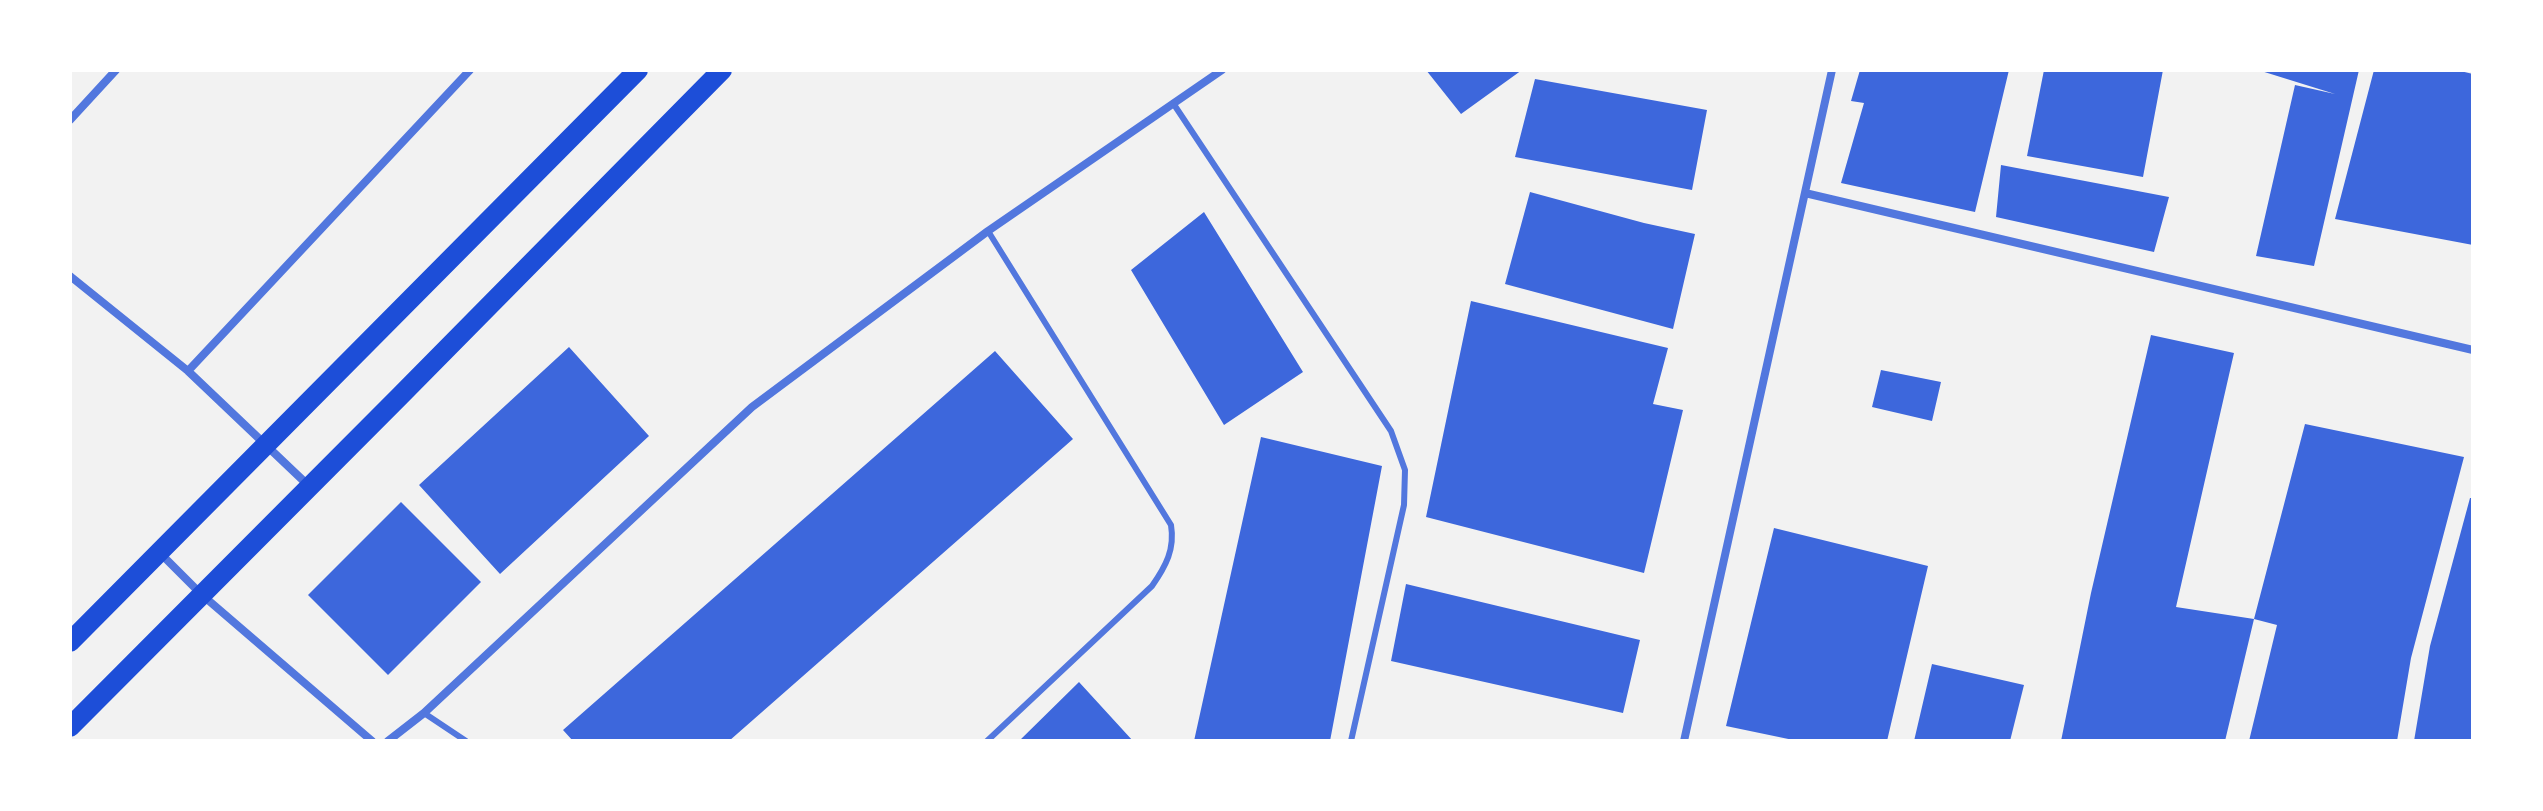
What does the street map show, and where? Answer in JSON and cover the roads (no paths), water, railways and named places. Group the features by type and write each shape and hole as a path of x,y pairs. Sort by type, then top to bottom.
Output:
{"main road":[{"path":"70,642 638,70"},
{"path":"70,727 311,488 722,70"}],"street":[{"path":"70,120 116,70"},
{"path":"188,371 470,70"},
{"path":"388,741 424,713 752,407 988,231 1222,70"},
{"path":"1684,741 1832,70"},
{"path":"1805,193 2473,350"},
{"path":"70,276 188,371 311,488"},
{"path":"159,552 201,594 372,741"}],"lane":[{"path":"1173,103 1391,431 1405,470 1404,505 1351,741"},
{"path":"987,741 1152,586 1170,556 1173,538 1171,525 988,231"},
{"path":"424,713 466,741"}]}
